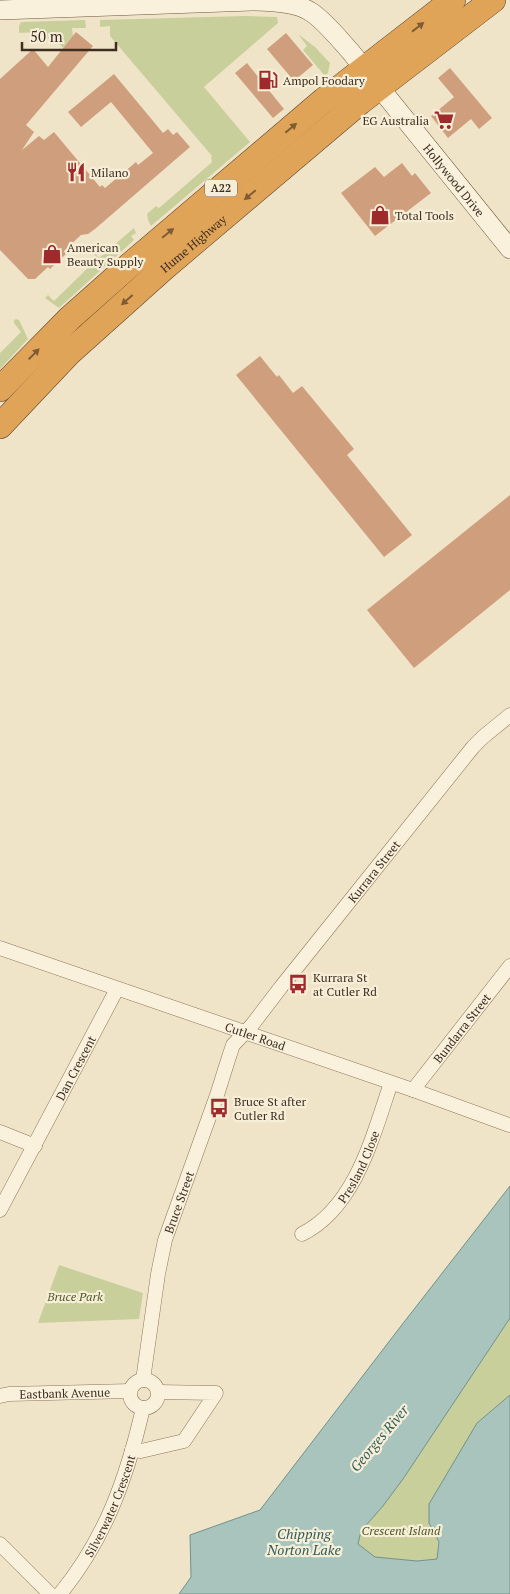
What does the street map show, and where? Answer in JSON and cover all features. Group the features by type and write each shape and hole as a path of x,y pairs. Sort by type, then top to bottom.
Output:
{"highway":[{"name":"Hume Highway","path":"0,426 69,353 372,78 453,0"},
{"name":"Hume Highway","path":"0,389 46,341 109,283 302,118 372,78 493,0"}],"street":[{"name":"Hollywood Drive","path":"0,10 252,1 281,2 303,8 311,12 338,38 510,249"},
{"name":"Kurrara Street","path":"244,1032 252,1026 277,992 473,747 510,715"},
{"name":"Cutler Road","path":"0,948 413,1090 509,1126"},
{"name":"Bundarra Street","path":"413,1090 510,966"},
{"name":"Dan Crescent","path":"0,1210 117,989"},
{"name":"Bruce Street","path":"143,1380 158,1274 165,1240 217,1096 233,1045 244,1032"},
{"name":"Presland Close","path":"302,1234 315,1227 330,1213 356,1176 364,1161 391,1083"},
{"path":"0,1132 35,1146"},
{"path":"143,1380 151,1382 157,1388 158,1396 155,1404 151,1407 143,1408 134,1405 129,1396 130,1391 134,1383 143,1380"},
{"name":"Eastbank Avenue","path":"0,1396 9,1394 130,1391"},
{"path":"132,1450 141,1451 184,1441 216,1392 158,1392"},
{"name":"Silverwater Crescent","path":"60,1594 74,1576 101,1532 118,1492 143,1408"},
{"path":"0,1544 50,1594"}],"green space":[{"path":"245,16 277,17 278,23 204,87 250,142 151,226 147,214 156,206 159,208 211,163 212,156 110,36 110,26 100,27 100,20"},
{"path":"85,20 86,28 72,28 73,36 63,48 52,35 45,41 38,37 37,32 19,33 21,22"},
{"path":"298,34 315,47 330,63 328,73 325,76 303,50 307,46"},
{"path":"134,228 136,233 131,236 134,240 59,308 45,298 48,295 54,301 97,259 92,250 99,258"},
{"path":"16,319 19,320 28,339 0,369 0,353 21,332 14,323"},
{"name":"Bruce Park","path":"59,1265 143,1293 139,1319 38,1323"},
{"name":"Crescent Island","path":"510,1318 510,1395 477,1423 429,1523 439,1542 437,1559 417,1561 374,1557 357,1544 361,1531 403,1479"}],"water":[{"name":"Chipping Norton Lake","path":"510,1186 510,1318 403,1479 361,1531 358,1544 375,1557 417,1561 437,1559 439,1542 429,1523 429,1504 477,1423 510,1395 510,1594 179,1594 191,1577 190,1535 260,1510"}],"building":[{"path":"76,32 93,46 26,125 34,132 22,150 39,136 44,140 54,132 100,187 102,185 105,188 136,162 138,165 153,153 111,102 81,127 68,112 114,74 163,133 168,129 173,135 177,132 190,147 95,229 88,234 81,235 64,251 66,254 50,269 48,267 35,279 28,279 0,250 0,79 33,49 48,67"},
{"path":"286,33 313,65 294,81 267,49"},
{"path":"247,63 284,109 273,118 235,73"},
{"path":"450,68 492,118 479,129 471,119 448,138 431,116 454,97 438,78"},
{"name":"Total Tools","path":"402,163 412,176 415,173 431,193 375,236 341,193 375,167 384,177"},
{"path":"260,356 277,377 279,375 293,393 302,386 354,449 347,455 412,535 384,557 236,375"},
{"path":"510,495 510,590 414,668 367,610"}],"place":[{"name":"Ampol Foodary","path":"268,80"},
{"name":"EG Australia","path":"444,120"},
{"name":"Milano","path":"76,172"},
{"name":"Total Tools","path":"380,215"},
{"name":"American Beauty Supply","path":"52,254"},
{"name":"Kurrara St at Cutler Rd","path":"298,984"},
{"name":"Bruce St after Cutler Rd","path":"219,1108"}],"water label":[{"name":"Georges River","path":"379,1438"}]}
